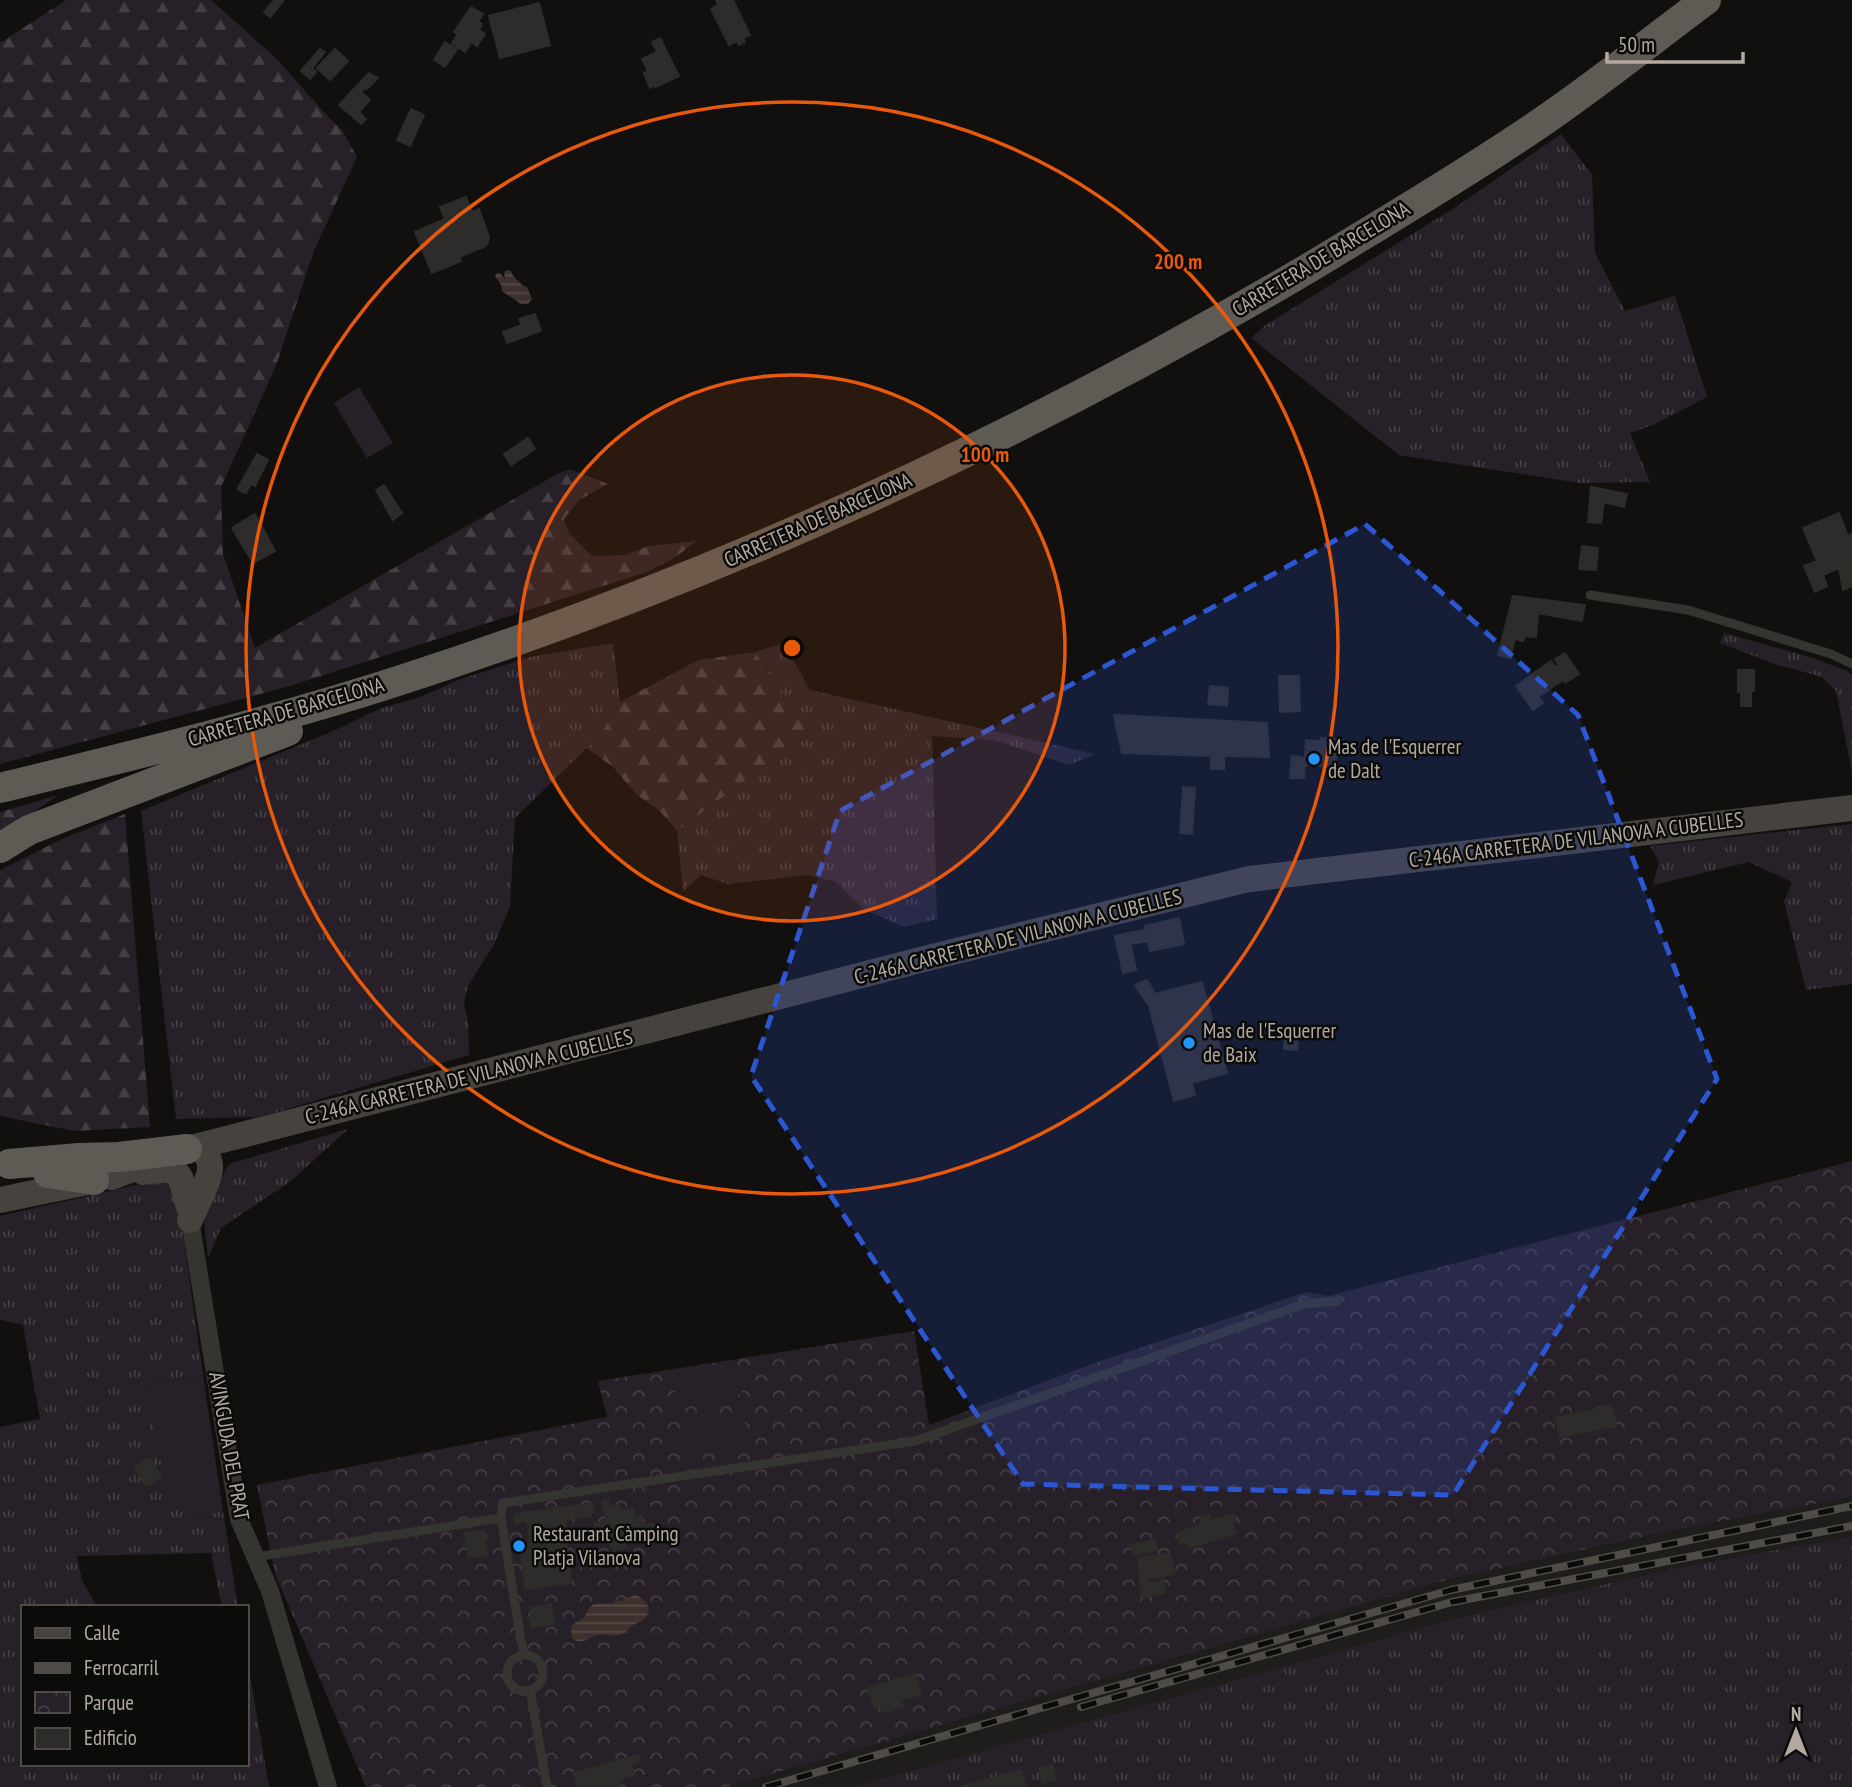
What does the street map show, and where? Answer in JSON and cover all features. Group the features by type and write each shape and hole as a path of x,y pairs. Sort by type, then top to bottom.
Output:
{"highway":[{"name":"CARRETERA DE BARCELONA","path":"0,788 285,714 404,679 508,644 682,579 913,478 1057,408 1229,315 1381,224 1531,130 1706,0"},
{"path":"0,848 29,830 309,724 404,679"},
{"path":"3,1157 119,1157 193,1147"},
{"path":"3,1157 103,1178"}],"main road":[{"name":"C-246A CARRETERA DE VILANOVA A CUBELLES","path":"103,1178 193,1147 928,958 1250,879 1852,808"},
{"path":"190,1213 208,1180 246,1134"},
{"path":"193,1147 209,1159 211,1168 208,1180"},
{"path":"190,1213 193,1147"},
{"path":"0,1200 103,1178 166,1169 177,1173 183,1180 190,1213"}],"street":[{"name":"AVINGUDA DEL PRAT","path":"190,1213 239,1519 270,1591 328,1787"}],"lane":[{"path":"1590,595 1688,610 1831,654 1852,664"},
{"path":"525,1655 501,1518 503,1503 915,1441 1304,1304 1337,1301"},
{"path":"256,1557 501,1518"},
{"path":"525,1655 537,1660 542,1671 540,1683 523,1691 511,1685 507,1672 514,1659 525,1655"},
{"path":"530,1690 547,1787"}],"highlighted area":[{"path":"1365,524 1578,715 1717,1079 1453,1495 1023,1484 751,1076 840,811"}],"shaded area":[{"path":"506,270 511,271 522,285 527,287 532,299 528,304 521,304 502,291 495,276 500,273 505,279"},
{"path":"1852,1497 1852,1536 1672,1569 1456,1618 852,1787 727,1787 1450,1579 1665,1532"},
{"path":"635,1595 648,1605 647,1616 643,1620 617,1635 597,1635 582,1641 572,1638 571,1627 584,1618 594,1604 614,1603"}],"green space":[{"path":"66,0 211,0 277,59 342,130 357,157 313,253 276,366 221,487 223,554 255,648 570,469 608,484 579,500 564,519 569,533 592,556 625,555 648,546 697,541 674,558 647,572 283,688 0,764 0,43"},
{"path":"1561,134 1592,175 1595,253 1625,311 1675,296 1707,397 1653,425 1630,433 1650,482 1580,483 1399,455 1251,338 1264,326 1456,207"},
{"path":"359,387 393,443 367,458 334,403"},
{"path":"1724,633 1813,658 1852,675 1852,772 1836,691 1822,677 1775,664 1720,643"},
{"path":"613,643 620,702 602,733 515,818 510,907 494,944 468,986 464,1003 468,1022 469,1055 260,1117 176,1119 141,811 382,708 420,697 461,679 530,657"},
{"path":"784,643 810,690 1095,754 1069,765 994,740 932,736 937,919 905,927 865,910 836,882 808,875 728,884 701,875 683,892 677,831 808,734 755,652"},
{"path":"755,652 808,734 677,831 659,810 637,795 613,767 587,748 602,733 620,702 698,660"},
{"path":"58,795 0,836 0,812"},
{"path":"125,814 150,1127 75,1131 0,1116 0,870 62,839"},
{"path":"1852,824 1852,984 1806,990 1784,901 1792,882 1749,862 1653,885 1659,862 1650,846"},
{"path":"348,1129 291,1181 221,1228 208,1258 203,1211 229,1164"},
{"path":"1852,1161 1852,1497 1665,1532 1450,1579 727,1787 366,1787 275,1574 257,1485 607,1417 598,1381 914,1331 929,1425 1092,1364 1306,1292 1328,1296"},
{"path":"171,1177 178,1198 203,1375 144,1386 193,1516 223,1511 238,1605 222,1605 211,1553 77,1556 82,1580 96,1605 21,1605 21,1766 248,1766 248,1664 269,1787 0,1787 0,1427 40,1419 23,1325 0,1320 0,1216"},
{"path":"738,1366 742,1394 677,1404 673,1375"},
{"path":"203,1375 223,1511 193,1516 168,1494 144,1386"},
{"path":"744,1414 748,1443 685,1452 680,1424"},
{"path":"1852,1536 1852,1787 852,1787 1456,1618 1672,1569"}],"building":[{"path":"274,0 284,0 270,17 264,12"},
{"path":"716,0 733,0 750,35 743,38 745,42 739,45 737,41 729,45 711,9 718,5"},
{"path":"539,3 550,45 500,58 489,16"},
{"path":"471,7 483,14 478,22 482,24 479,30 485,34 477,46 471,42 465,52 452,43 458,34 454,32"},
{"path":"660,38 679,76 650,88 644,73 648,71 642,59 657,52 652,42"},
{"path":"445,42 457,49 445,67 434,60"},
{"path":"320,49 325,52 312,68 316,72 310,79 301,71"},
{"path":"335,49 348,61 330,80 317,68"},
{"path":"369,73 378,78 361,92 370,100 359,112 366,119 361,124 339,105"},
{"path":"411,109 424,115 410,146 397,140"},
{"path":"466,197 472,212 479,209 489,237 488,242 486,246 459,257 461,261 432,273 415,232 445,219 440,207"},
{"path":"535,314 541,331 507,343 503,332 522,325 519,319"},
{"path":"528,438 535,449 511,465 504,454"},
{"path":"257,454 268,460 255,486 251,484 246,493 238,490 238,488"},
{"path":"384,485 402,513 393,520 376,490"},
{"path":"1591,487 1627,494 1624,507 1604,502 1601,523 1588,522"},
{"path":"1839,513 1848,536 1852,533 1852,586 1843,590 1839,568 1823,575 1827,586 1815,592 1804,566 1817,561 1803,528"},
{"path":"255,514 275,551 253,563 232,528"},
{"path":"1582,546 1598,548 1596,570 1579,569"},
{"path":"1513,596 1585,605 1582,621 1538,613 1536,637 1525,636 1523,641 1515,639 1510,658 1498,655"},
{"path":"1565,653 1579,674 1565,683 1563,680 1538,697 1543,703 1533,710 1516,686 1551,661 1555,667 1559,665 1555,659"},
{"path":"1738,670 1754,670 1751,706 1741,706"},
{"path":"1279,676 1299,676 1300,711 1280,712"},
{"path":"1210,686 1228,688 1227,706 1208,704"},
{"path":"1114,715 1267,723 1269,757 1224,756 1224,769 1211,769 1211,756 1122,753"},
{"name":"Mas de l'Esquerrer de Dalt","path":"1321,738 1343,740 1342,748 1337,747 1336,767 1305,765 1304,778 1290,778 1292,756 1305,758 1306,740 1320,741"},
{"path":"1183,787 1195,788 1192,834 1180,833"},
{"path":"1179,918 1184,944 1150,951 1145,926"},
{"path":"1146,930 1148,941 1130,944 1128,933"},
{"path":"1128,933 1136,970 1123,973 1115,936"},
{"name":"Mas de l'Esquerrer de Baix","path":"1147,980 1155,994 1202,982 1227,1073 1192,1083 1195,1095 1174,1101 1149,1006 1135,985"},
{"path":"1285,1035 1298,1036 1297,1050 1284,1049"},
{"path":"1612,1406 1616,1425 1560,1437 1556,1418"},
{"path":"150,1458 161,1477 146,1486 135,1467"},
{"path":"608,1500 609,1507 619,1505 620,1511 633,1509 634,1517 641,1515 643,1525 653,1524 655,1540 637,1543 636,1536 623,1538 625,1548 612,1551 610,1541 597,1543 594,1523 607,1521 602,1501"},
{"path":"592,1504 594,1512 590,1513 591,1516 565,1519 571,1583 526,1589 519,1546 530,1544 527,1521 515,1523 514,1514"},
{"path":"1233,1514 1236,1521 1232,1522 1236,1533 1189,1548 1187,1542 1181,1544 1177,1533 1202,1524 1200,1518 1209,1515 1211,1521"},
{"path":"484,1532 487,1555 468,1557 465,1533"},
{"path":"1155,1540 1157,1550 1133,1555 1131,1545"},
{"path":"1170,1554 1174,1574 1148,1578 1149,1584 1164,1581 1165,1593 1142,1597 1138,1558"},
{"path":"551,1604 554,1624 531,1627 531,1608"},
{"path":"915,1674 921,1694 901,1700 903,1707 883,1712 881,1706 874,1708 868,1688"},
{"path":"639,1755 641,1761 631,1764 634,1775 619,1780 621,1787 578,1787 574,1773"},
{"path":"1052,1765 1056,1779 1043,1783 1039,1769"},
{"path":"1021,1770 1026,1787 961,1787"}],"railway":[{"path":"766,1787 1451,1590 1852,1506"},
{"path":"1081,1707 1452,1602 1852,1526"}],"place":[{"name":"Mas de l'Esquerrer de Dalt","path":"1314,759"},
{"name":"Mas de l'Esquerrer de Baix","path":"1189,1043"},
{"name":"Restaurant Càmping Platja Vilanova","path":"519,1546"}]}
